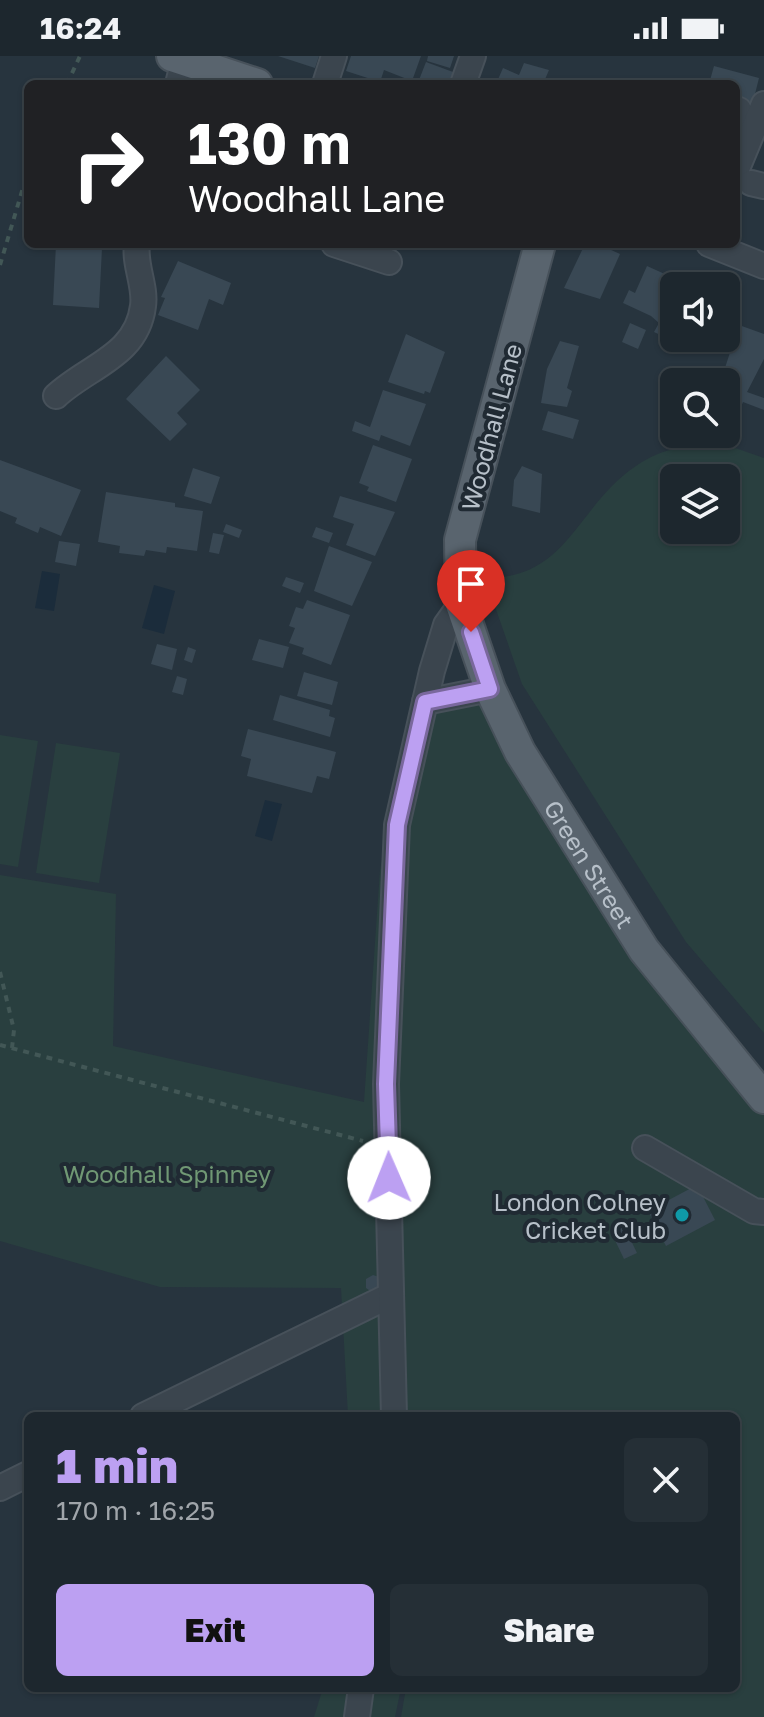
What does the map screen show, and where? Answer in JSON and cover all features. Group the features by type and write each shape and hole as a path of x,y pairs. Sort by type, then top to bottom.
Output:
{"main road":[{"path":"178,67 238,80"},
{"name":"Woodhall Lane","path":"461,604 460,540 539,248"},
{"name":"Green Street","path":"461,604 490,689 520,752 644,950 763,1096"}],"street":[{"path":"326,80 334,56"},
{"path":"464,80 473,56"},
{"path":"750,180 764,104"},
{"path":"56,396 84,373 109,361 127,345 139,324 144,302 137,273 137,248"},
{"path":"346,248 389,262"},
{"path":"719,248 764,266"},
{"name":"Woodhall Lane","path":"394,1412 386,1084 397,825 446,625 461,604"},
{"path":"425,702 490,689"},
{"path":"645,1148 754,1211 764,1212"},
{"path":"151,1412 391,1295"},
{"path":"0,1488 24,1476"},
{"path":"357,1717 360,1692"}],"path":[{"path":"69,80 80,56"},
{"path":"0,265 24,184"},
{"path":"0,972 14,1030 12,1048"},
{"path":"0,1045 388,1148"}],"green space":[{"path":"676,448 735,448 764,458 764,1033 686,942 522,684 485,578 513,575 536,567 570,537 616,482 656,455"},
{"name":"Woodhall Spinney","path":"475,697 553,827 764,1112 764,1717 401,1717 405,1692 740,1692 740,1412 348,1412 341,1288 160,1287 0,1241 0,875 116,894 113,1046 364,1102 380,870 390,816 431,710"},
{"path":"0,735 38,741 18,867 0,864"},
{"path":"56,743 120,753 99,883 36,873"},
{"path":"322,1692 400,1692 395,1717 314,1717"}],"water":[{"path":"42,571 60,574 54,611 35,608"},
{"path":"154,585 175,591 164,634 142,628"},
{"path":"265,800 282,804 272,841 255,836"}],"building":[{"path":"278,56 319,56 315,68"},
{"path":"351,56 421,56 412,80 384,70 381,80 346,71"},
{"path":"428,56 454,56 450,68 427,61"},
{"path":"426,62 453,72 450,80 419,80"},
{"path":"524,63 549,70 545,80 498,80 503,68 519,75"},
{"path":"714,66 759,78 753,102 740,99 740,80 710,80"},
{"path":"56,248 102,248 99,308 53,305"},
{"path":"583,248 607,248 620,254 600,299 564,288"},
{"path":"178,261 231,283 223,305 209,299 198,330 158,315 165,298 161,297"},
{"path":"647,266 660,272 660,335 654,332 659,323 651,316 623,303 629,290 635,293"},
{"path":"630,323 646,330 638,349 622,342"},
{"path":"740,325 764,334 764,359 747,392 764,398 764,410 743,402 740,409 740,368 725,368 730,352 740,352"},
{"path":"406,334 445,352 430,393 425,391 424,394 388,382"},
{"path":"560,341 579,346 567,388 572,391 567,407 541,403 547,369"},
{"path":"166,356 200,390 177,413 187,424 170,441 126,399"},
{"path":"383,390 426,404 410,446 381,435 379,441 352,431 355,421 370,427"},
{"path":"548,411 579,420 573,439 542,430"},
{"path":"373,445 412,459 396,502 367,491 369,487 359,483"},
{"path":"0,460 81,490 61,536 40,527 38,533 15,523 17,518 0,511"},
{"path":"522,466 542,474 540,513 512,506 514,480"},
{"path":"193,468 220,477 211,504 184,496"},
{"path":"106,492 175,503 175,507 203,511 197,551 167,547 166,553 146,550 144,556 119,553 120,546 98,542"},
{"path":"340,496 395,512 375,556 346,545 354,524 333,517"},
{"path":"226,524 242,530 239,538 223,532"},
{"path":"316,527 333,533 329,543 312,537"},
{"path":"213,533 224,535 219,554 209,552"},
{"path":"59,541 80,544 76,566 55,562"},
{"path":"329,546 372,562 352,606 314,591"},
{"path":"286,577 304,583 300,593 282,586"},
{"path":"307,600 350,615 331,665 302,654 304,648 289,643 295,628 289,626 296,607 303,609"},
{"path":"259,639 289,647 283,668 252,660"},
{"path":"157,644 177,649 172,670 151,664"},
{"path":"188,647 196,650 192,663 184,660"},
{"path":"304,672 338,682 332,705 297,696"},
{"path":"177,676 187,679 183,695 172,692"},
{"path":"280,695 330,710 329,716 335,718 330,737 273,720"},
{"path":"248,729 336,752 329,779 317,776 312,793 247,776 251,759 241,756"},
{"name":"London Colney Cricket Club","path":"697,1185 715,1220 666,1246 648,1211"},
{"path":"624,1226 637,1253 624,1259 611,1232"},
{"path":"373,1275 382,1278 382,1290 373,1293 366,1288 366,1279"}],"place":[{"name":"London Colney Cricket Club","path":"682,1215"}],"route":[{"path":"389,1178 386,1084 397,825 425,702 490,689 471,632"}]}
